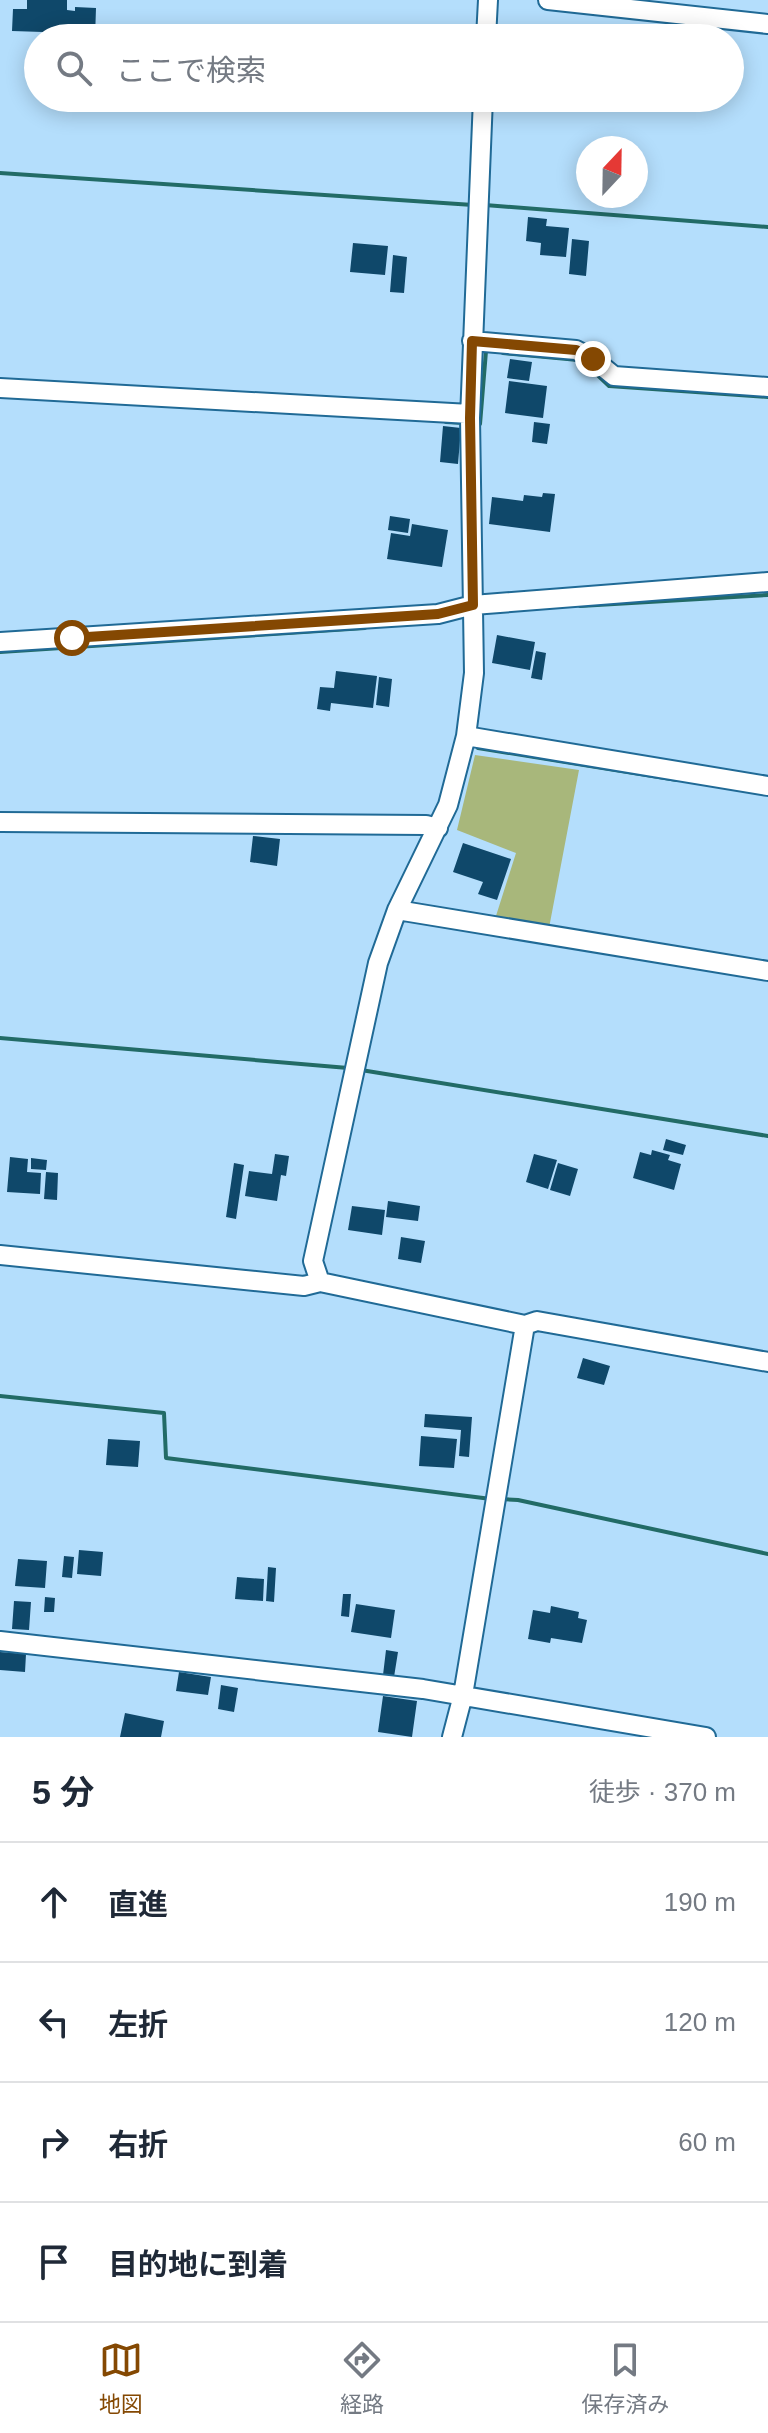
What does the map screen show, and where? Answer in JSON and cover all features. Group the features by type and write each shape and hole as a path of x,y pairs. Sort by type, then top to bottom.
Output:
{"street":[{"path":"487,24 488,0"},
{"path":"548,0 768,24"},
{"path":"320,1282 313,1261 378,963 397,910 438,828 455,783 466,736 474,673 470,420 482,112"},
{"path":"472,341 576,350 614,376 768,387"},
{"path":"0,388 470,420"},
{"path":"0,642 473,612 768,582"},
{"path":"466,736 768,786"},
{"path":"0,822 410,825 438,828"},
{"path":"397,910 768,971"},
{"path":"0,1255 304,1286 320,1282 525,1325 537,1321 768,1362"},
{"path":"452,1737 463,1695 525,1325"},
{"path":"0,1641 463,1695 706,1737"}],"green space":[{"path":"475,755 579,770 549,928 495,919 516,853 457,830"}],"building":[{"path":"27,0 67,0 67,10 75,11 75,7 96,8 95,24 24,24 24,31 12,31 13,9 27,9"},
{"path":"528,217 547,219 546,226 569,228 566,257 540,255 541,243 526,241"},
{"path":"572,239 589,241 586,276 569,274"},
{"path":"353,243 388,246 385,275 350,272"},
{"path":"393,255 407,257 404,293 390,292"},
{"path":"510,359 532,362 529,381 507,378"},
{"path":"509,381 547,386 543,418 505,413"},
{"path":"534,422 550,424 547,444 532,442"},
{"path":"443,426 461,428 458,464 440,462"},
{"path":"543,493 555,494 550,532 489,524 492,497 523,501 524,495 542,497"},
{"path":"390,516 410,519 408,533 388,530"},
{"path":"412,524 448,530 442,567 387,559 391,533 410,536"},
{"path":"497,635 535,642 530,670 492,663"},
{"path":"536,651 546,653 542,680 531,678"},
{"path":"336,671 377,676 373,708 331,703 330,711 317,709 320,687 334,688"},
{"path":"379,677 392,679 389,707 376,705"},
{"path":"253,836 280,839 277,866 250,862"},
{"path":"463,843 511,859 497,900 478,894 483,882 453,872"},
{"path":"666,1139 686,1145 683,1155 663,1150"},
{"path":"652,1150 670,1155 668,1160 681,1164 674,1190 633,1178 640,1152 651,1155"},
{"path":"275,1154 289,1156 286,1176 281,1175 277,1201 245,1196 249,1171 272,1174"},
{"path":"534,1154 557,1160 548,1189 526,1182"},
{"path":"10,1157 28,1159 27,1172 41,1173 40,1194 7,1192"},
{"path":"31,1158 47,1160 46,1170 31,1169"},
{"path":"234,1163 244,1165 236,1219 226,1217"},
{"path":"558,1163 578,1169 570,1196 550,1190"},
{"path":"46,1172 58,1173 57,1200 44,1199"},
{"path":"388,1201 420,1206 418,1221 386,1217"},
{"path":"352,1206 385,1210 382,1235 348,1230"},
{"path":"401,1237 425,1241 421,1263 398,1259"},
{"path":"583,1358 610,1366 604,1385 577,1378"},
{"path":"425,1414 472,1417 469,1457 459,1456 461,1430 424,1427"},
{"path":"421,1436 457,1439 454,1468 419,1466"},
{"path":"108,1439 140,1441 138,1467 106,1465"},
{"path":"79,1550 103,1552 101,1576 77,1574"},
{"path":"64,1556 74,1557 72,1578 62,1577"},
{"path":"18,1559 47,1561 45,1588 15,1586"},
{"path":"268,1567 276,1568 274,1602 266,1601"},
{"path":"237,1577 264,1579 263,1601 235,1599"},
{"path":"343,1594 351,1594 349,1617 341,1616"},
{"path":"45,1597 55,1598 54,1612 44,1612"},
{"path":"14,1601 31,1602 29,1630 12,1629"},
{"path":"356,1604 395,1610 391,1638 351,1632"},
{"path":"551,1606 579,1612 578,1618 587,1620 582,1643 551,1638 550,1643 528,1639 533,1610 550,1613"},
{"path":"386,1650 398,1652 394,1677 383,1675"},
{"path":"0,1652 26,1654 25,1672 0,1670"},
{"path":"179,1672 211,1677 208,1695 176,1691"},
{"path":"221,1685 238,1688 234,1712 218,1709"},
{"path":"383,1696 417,1701 412,1737 378,1732"},
{"path":"125,1713 164,1721 161,1737 120,1737"}],"waterway":[{"path":"0,173 473,205"},
{"path":"485,205 768,227"},
{"path":"474,423 480,424 486,351 490,351"},
{"path":"503,353 578,360"},
{"path":"588,366 609,386 768,397"},
{"path":"446,422 465,423"},
{"path":"580,606 768,595"},
{"path":"0,652 365,628"},
{"path":"478,748 677,780"},
{"path":"0,1038 348,1068"},
{"path":"361,1070 768,1136"},
{"path":"0,1396 164,1413 166,1458 491,1499"},
{"path":"500,1499 518,1500 768,1554"}],"route":[{"path":"72,638 438,614 473,605 472,341 556,347 576,350 593,359"}]}
